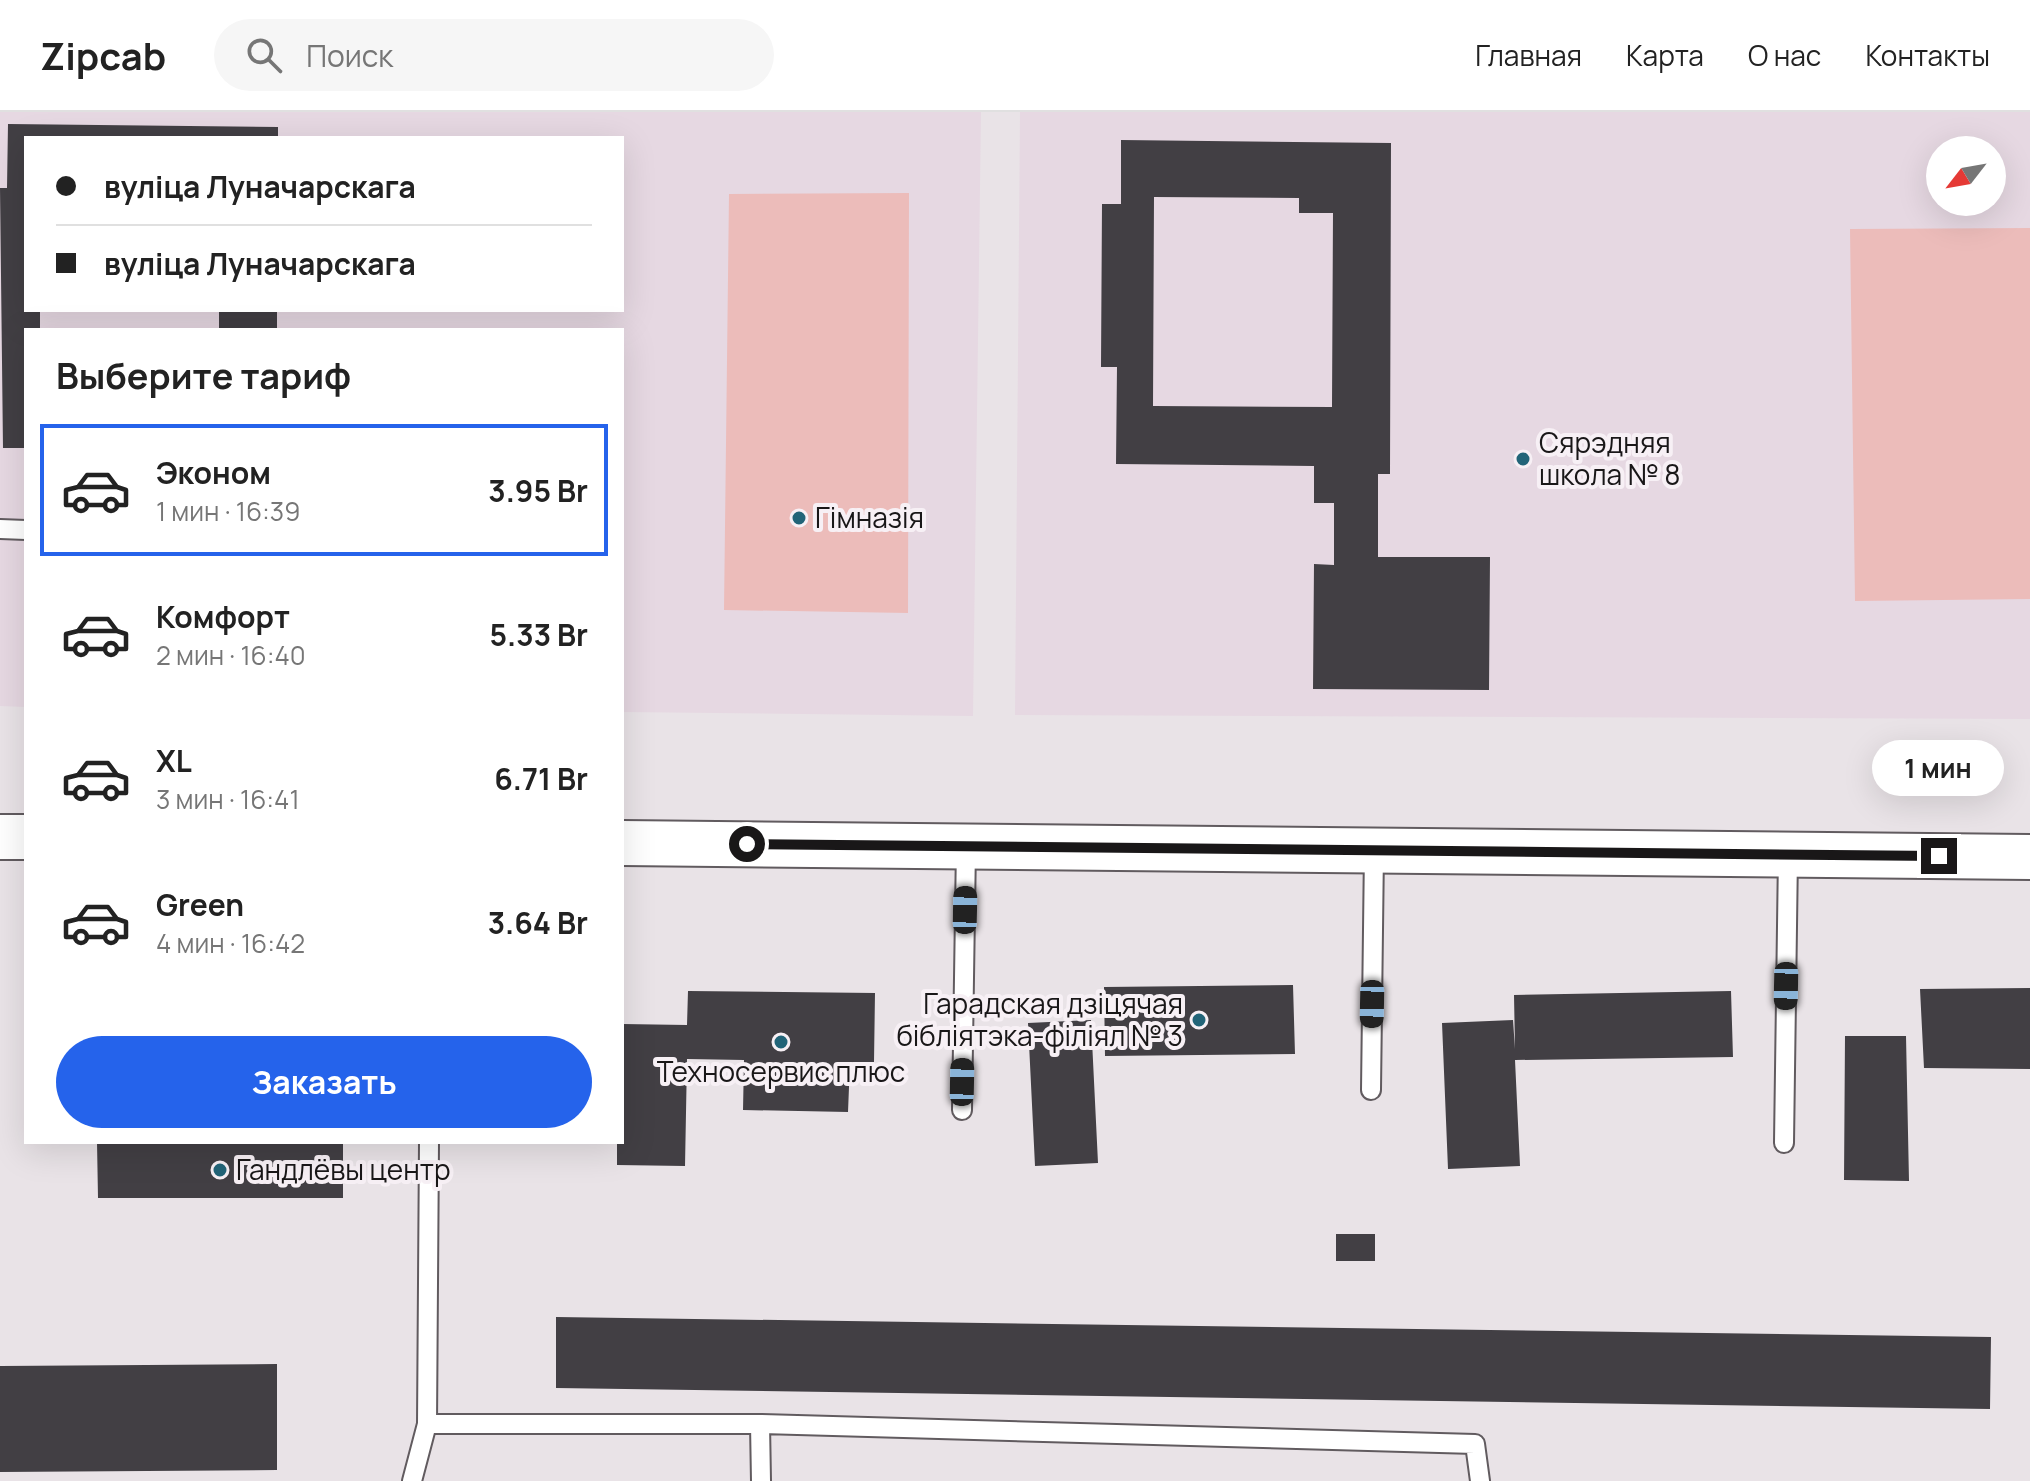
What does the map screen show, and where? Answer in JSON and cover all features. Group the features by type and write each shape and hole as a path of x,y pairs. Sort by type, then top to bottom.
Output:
{"street":[{"path":"0,837 24,837"},
{"path":"624,843 2030,857"}],"lane":[{"path":"0,529 24,530"},
{"path":"962,1110 966,846"},
{"path":"1371,1090 1374,850"},
{"path":"1784,1143 1788,854"},
{"path":"412,1481 427,1424 429,1144"},
{"path":"427,1424 760,1424 1475,1444 1480,1481"},
{"path":"760,1424 761,1481"}],"shaded area":[{"name":"Гімназія","path":"0,112 981,112 973,716 624,712 624,328 24,328 24,707 0,706"},
{"name":"Сярэдняя школа № 8","path":"1020,112 2030,112 2030,719 1015,715"},
{"path":"909,193 908,613 724,610 729,194"},
{"path":"2030,228 2030,599 1855,601 1850,229"}],"building":[{"path":"8,124 278,127 278,136 24,136 24,312 40,312 40,328 24,328 24,448 3,448 0,188 7,188"},
{"path":"1121,140 1391,143 1390,474 1378,474 1378,557 1490,557 1489,690 1313,689 1314,564 1334,565 1334,503 1314,503 1314,466 1116,464 1117,367 1101,367 1102,204 1121,204","holes":["1154,197 1299,198 1299,213 1333,213 1332,407 1153,406"]},
{"path":"219,312 277,312 277,328 219,328"},
{"name":"Гарадская дзіцячая бібліятэка-філіял № 3","path":"1293,985 1295,1054 1105,1056 1104,987"},
{"path":"2030,988 2030,1069 1924,1068 1920,989"},
{"name":"Техносервис плюс","path":"688,991 875,993 874,1062 850,1062 848,1112 743,1110 744,1060 687,1059 685,1166 617,1165 617,1144 624,1144 624,1024 687,1025"},
{"path":"1731,991 1733,1057 1515,1060 1520,1166 1448,1169 1442,1023 1513,1020 1515,1049 1514,995"},
{"path":"1091,1020 1098,1163 1035,1166 1028,1023"},
{"path":"1845,1036 1906,1036 1909,1181 1844,1180"},
{"name":"Гандлёвы центр","path":"97,1144 343,1144 343,1198 98,1198"},
{"path":"1336,1234 1375,1234 1375,1261 1336,1261"},
{"path":"556,1317 1991,1337 1990,1409 556,1388"},
{"path":"277,1364 277,1470 0,1472 0,1366"}],"place":[{"name":"Сярэдняя школа № 8","path":"1523,459"},
{"name":"Гімназія","path":"799,518"},
{"name":"Гарадская дзіцячая бібліятэка-філіял № 3","path":"1199,1020"},
{"name":"Техносервис плюс","path":"781,1042"},
{"name":"Гандлёвы центр","path":"220,1170"}],"route":[{"path":"747,844 993,844 1939,856"}]}
